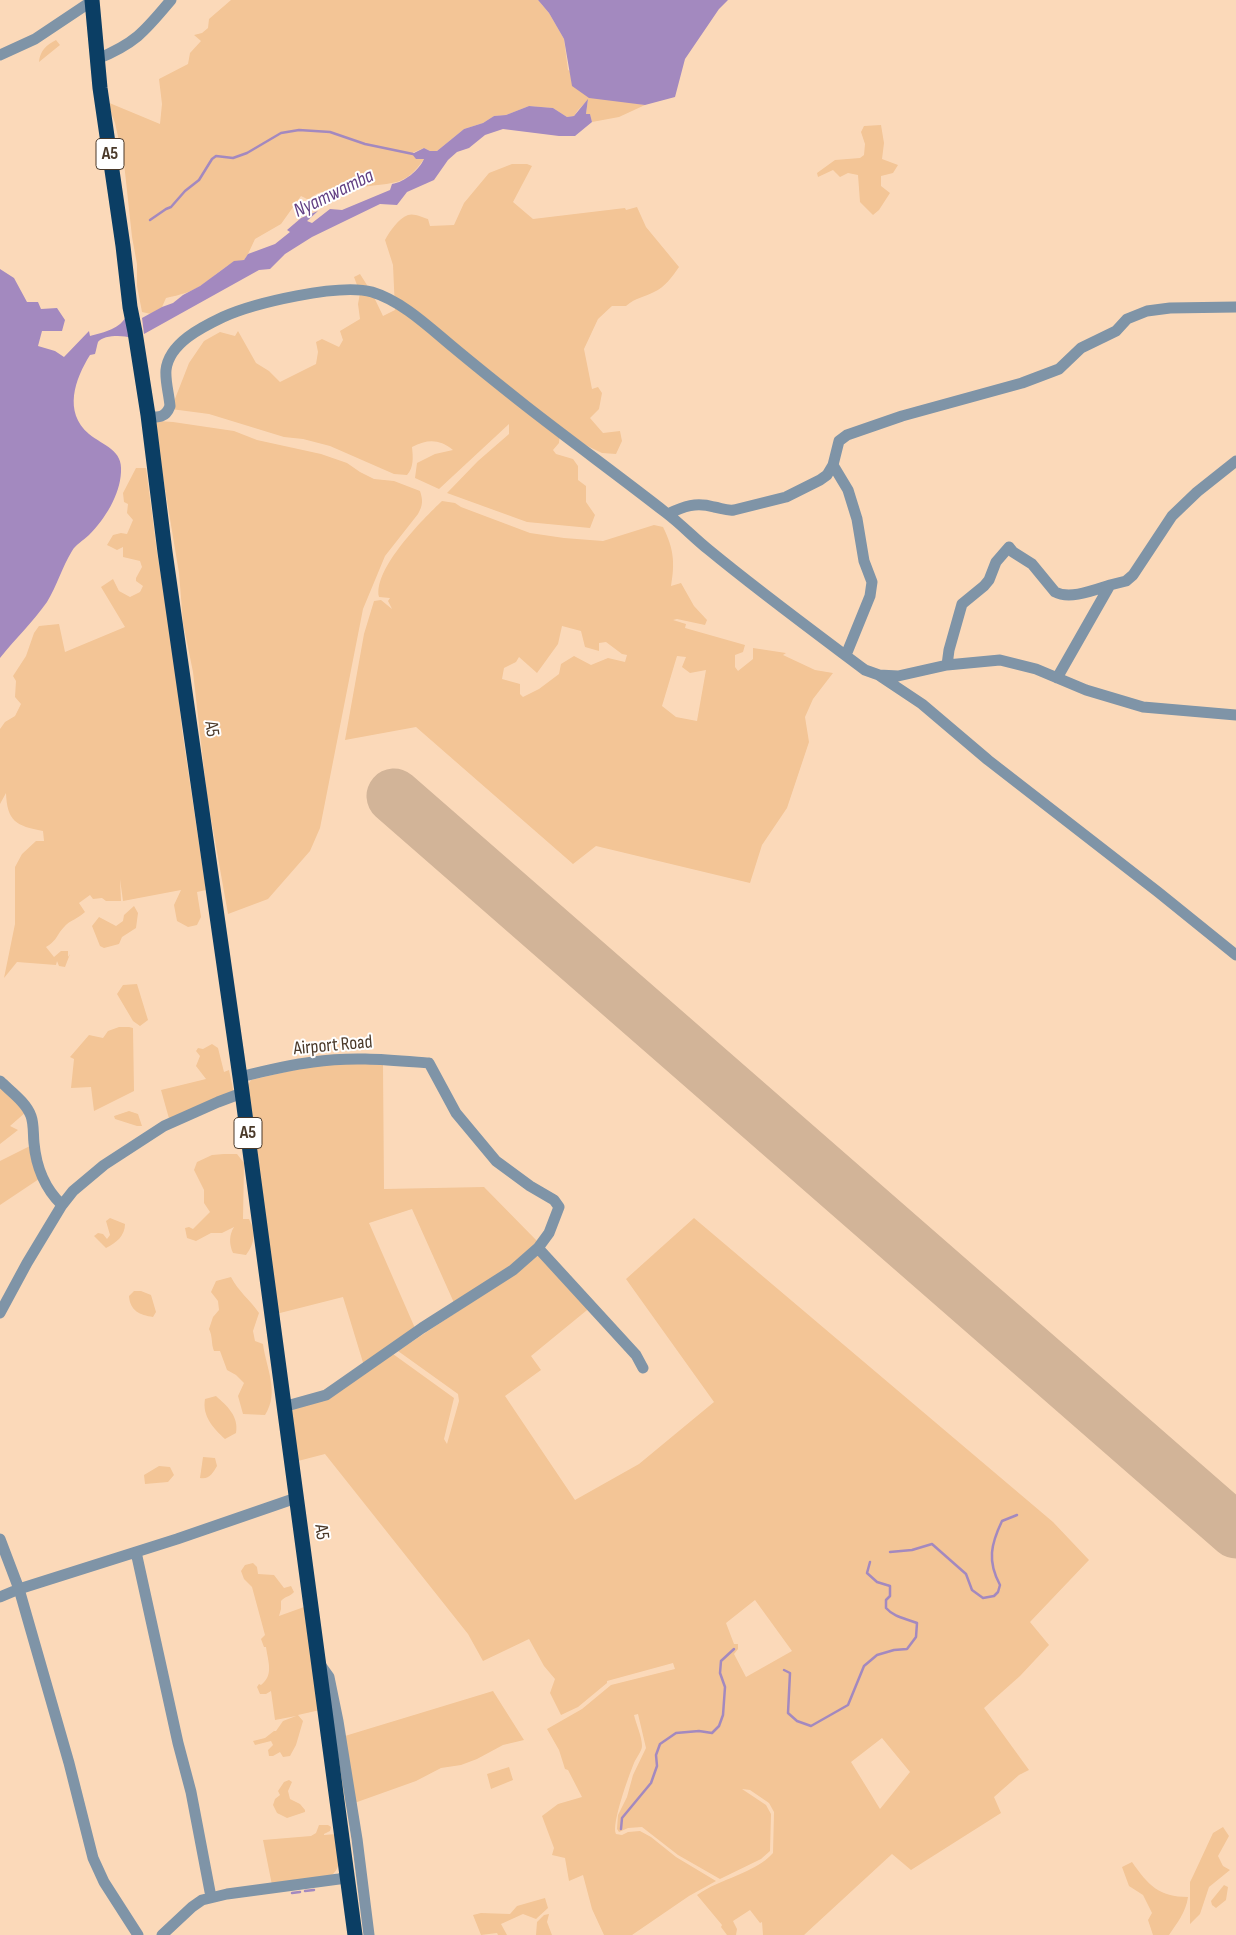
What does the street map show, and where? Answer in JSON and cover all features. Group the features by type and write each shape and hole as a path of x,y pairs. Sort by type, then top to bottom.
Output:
{"highway":[{"name":"A5","path":"92,0 97,58 130,307 148,415 165,552 240,1077 355,1935"}],"street":[{"path":"0,55 35,39 92,0"},
{"path":"97,58 120,49 134,40 143,33 172,0"},
{"path":"148,415 155,418 168,410 170,406 166,372 169,360 187,337 208,324 229,314 276,300 342,290 361,290 383,297 426,325 529,408 668,514 708,549 775,602 846,656 865,670 879,675 922,704 988,760 1236,955"},
{"path":"668,514 694,504 729,511 786,497 827,475 833,465 839,441 847,435 902,416 1022,383 1059,369 1081,348 1116,331 1127,320 1147,311 1170,308 1236,307"},
{"path":"947,665 949,650 962,604 984,586 989,580 996,562 1010,547 1013,552 1032,564 1059,594 1084,592 1126,581 1133,575 1172,516 1197,492 1236,461"},
{"path":"833,465 848,490 857,519 864,562 872,582 870,596 846,656"},
{"path":"1057,678 1110,585"},
{"path":"879,675 898,676 947,665 1000,660 1036,669 1093,693 1143,707 1236,715"},
{"name":"Airport Road","path":"240,1077 312,1062 349,1059 382,1059 429,1063 456,1113 496,1161 530,1186 554,1200 559,1208 549,1233 538,1248"},
{"path":"0,1081 28,1111 33,1122 35,1148 42,1176 54,1197 62,1205"},
{"path":"0,1313 18,1278 62,1205 73,1191 93,1174 142,1139 164,1126 242,1093"},
{"path":"283,1407 326,1395 422,1328 513,1270 538,1248 636,1355 643,1368"},
{"path":"0,1597 19,1589 296,1498"},
{"path":"0,1539 19,1589 69,1763 93,1858 104,1882 138,1935"},
{"path":"136,1552 178,1743 191,1792 211,1897"},
{"path":"319,1663 329,1677 338,1721 357,1839 369,1935"},
{"path":"162,1935 192,1907 202,1900 211,1897 339,1879 348,1876"}],"shaded area":[{"path":"231,0 538,0 549,13 564,39 568,70 623,101 645,105 619,117 592,122 590,114 586,114 588,100 574,116 567,117 553,108 529,106 506,115 494,116 483,123 464,129 437,151 430,151 424,148 412,153 424,159 411,174 398,182 363,187 345,195 323,192 318,193 309,200 301,196 281,224 255,239 244,260 232,263 195,289 166,298 162,307 151,314 142,312 137,286 137,264 132,237 124,163 115,123 107,102 160,124 162,104 159,79 188,64 190,53 201,41 194,35 202,33 208,28 209,19"},
{"path":"538,0 728,0 719,9 685,59 675,97 645,105 589,98 572,86 564,39 549,13"},
{"path":"56,40 60,45 39,62 44,49"},
{"path":"588,99 586,114 590,114 592,122 575,136 559,136 503,129 485,135 469,148 457,152 448,160 434,180 407,192 397,205 380,204 312,237 285,254 270,269 259,270 144,334 142,318 173,303 234,261 244,260 248,254 275,244 290,232 287,230 301,218 318,211 307,221 312,223 330,209 342,210 390,190 392,184 407,178 422,163 424,159 416,159 412,154 424,148 430,151 437,151 464,129 483,123 494,116 506,115 529,106 553,108 567,117 574,116"},
{"path":"881,125 884,143 882,159 898,165 893,173 881,176 881,186 890,193 879,210 873,215 860,202 858,175 848,173 840,177 833,170 818,177 817,173 835,160 860,158 864,155 865,144 861,132 864,126"},
{"path":"512,164 532,166 513,202 533,219 625,208 626,210 637,207 646,227 679,267 658,290 626,306 612,306 598,319 584,349 592,389 598,387 602,393 599,409 590,418 603,433 620,431 622,441 616,454 602,453 560,433 559,443 553,450 556,454 573,459 578,466 578,480 586,486 586,502 595,515 590,528 527,522 447,493 478,461 509,434 509,424 439,489 415,478 417,463 435,454 453,450 438,442 433,441 412,447 411,469 407,475 394,474 330,446 303,439 284,437 209,414 171,409 189,363 204,341 220,332 235,336 238,331 256,363 269,371 280,382 316,364 318,352 316,342 322,339 339,347 343,340 340,331 360,319 358,304 360,293 354,277 360,274 383,316 395,310 393,265 385,240 389,233 401,219 408,215 428,219 430,226 454,225 464,203 489,173"},
{"path":"0,269 14,278 27,302 38,302 41,309 57,308 65,320 62,331 42,331 38,346 55,351 64,357 89,331 90,336 112,329 120,324 127,315 130,338 114,336 104,338 98,342 95,354 90,355 80,374 74,395 76,416 81,425 89,434 116,453 119,458 121,472 115,498 101,522 72,551 47,602 0,658"},
{"path":"158,421 234,431 257,440 321,454 347,463 374,479 394,481 420,491 422,497 422,505 418,514 385,556 363,609 320,828 310,851 268,899 228,914 207,796 193,672 183,623 179,573 154,423"},
{"path":"136,468 146,468 157,552 172,635 182,730 206,890 197,892 201,917 197,925 188,927 177,921 174,905 181,890 123,901 120,879 121,901 106,901 102,898 93,899 90,895 79,903 85,912 67,924 53,942 46,947 54,957 61,951 68,951 68,957 70,954 65,967 59,966 57,961 56,965 17,962 4,978 15,924 15,867 22,854 36,841 44,841 43,831 26,827 15,821 11,816 8,810 6,793 0,804 0,729 5,722 15,716 21,704 15,697 16,681 13,676 26,656 34,633 39,626 59,624 65,652 125,627 101,587 113,579 119,591 130,597 140,592 143,586 136,581 142,567 140,561 123,557 123,547 117,550 107,545 113,535 127,534 133,520 127,513 128,504 124,502 123,493"},
{"path":"442,501 455,503 530,533 564,538 603,541 654,525 663,527 673,556 671,586 681,583 694,606 707,620 705,625 677,619 673,620 686,624 685,628 745,645 743,652 735,655 735,667 738,671 753,659 753,648 786,653 783,655 815,670 833,673 813,699 805,717 809,742 787,808 762,845 750,883 596,846 573,864 416,727 345,740 364,634 374,601 381,600 392,609 388,601 390,598 379,597 379,586 384,573 401,545","holes":["562,626 581,631 585,647 599,651 599,643 606,642 622,654 627,655 625,662 608,658 591,665 574,656 561,664 559,674 539,689 523,697 520,694 520,684 502,679 504,668 516,662 519,657 537,673 558,644","677,656 686,657 682,667 690,673 706,670 697,721 676,717 662,706"]},
{"path":"134,906 138,913 136,928 122,937 119,944 104,948 100,946 92,926 99,917 116,926 123,921 124,915"},
{"path":"137,984 148,1020 140,1026 133,1021 117,994 123,985"},
{"path":"119,1027 133,1028 134,1091 94,1111 91,1087 71,1088 74,1059 70,1057 89,1035 103,1038 108,1031"},
{"path":"212,1044 218,1048 224,1072 229,1070 234,1094 170,1122 161,1090 206,1079 196,1066 200,1056 196,1051 198,1048 203,1049"},
{"path":"348,1063 383,1065 384,1189 484,1187 538,1242 517,1263 455,1305 412,1209 369,1223 418,1335 365,1369 343,1297 276,1314 247,1087 251,1080 316,1065"},
{"path":"0,1083 26,1112 10,1126 18,1130 0,1144"},
{"path":"129,1111 138,1114 142,1126 115,1119 114,1116"},
{"path":"36,1143 45,1175 0,1205 0,1161"},
{"path":"237,1154 244,1163 243,1219 249,1219 254,1233 253,1242 246,1255 233,1253 230,1240 234,1227 222,1233 211,1233 196,1241 187,1238 185,1228 193,1229 210,1212 204,1203 204,1190 194,1170 197,1162 212,1155"},
{"path":"110,1218 125,1224 125,1228 119,1239 106,1248 94,1236 98,1233 103,1234 107,1239 110,1235 106,1221"},
{"path":"694,1218 1053,1522 1089,1560 1030,1622 1049,1645 1020,1676 984,1708 1029,1770 1019,1775 994,1797 1001,1813 911,1870 892,1854 804,1935 763,1935 762,1922 760,1923 750,1910 733,1921 737,1929 736,1935 727,1935 721,1927 722,1925 697,1895 716,1884 747,1871 773,1853 774,1812 769,1803 750,1790 742,1789 766,1805 771,1814 770,1851 761,1859 720,1879 678,1855 642,1827 628,1828 619,1832 617,1829 618,1815 627,1797 633,1775 646,1748 638,1714 634,1715 642,1748 634,1763 621,1800 616,1821 616,1834 622,1835 628,1832 640,1831 651,1837 676,1857 716,1881 689,1896 632,1935 604,1935 592,1909 583,1875 569,1881 565,1858 552,1855 554,1848 542,1816 558,1804 582,1797 568,1770 565,1769 559,1750 547,1729 582,1709 611,1685 675,1669 673,1663 607,1681 578,1707 561,1715 550,1693 555,1679 544,1666 529,1639 483,1661 468,1634 325,1454 298,1461 289,1408 393,1354 454,1398 444,1439 447,1444 459,1401 458,1394 398,1351 505,1280 541,1251 592,1306 531,1356 541,1370 505,1396 575,1500 639,1464 714,1402 626,1279","holes":["755,1600 792,1651 746,1677 734,1654 738,1649 738,1644 734,1644 726,1623","882,1738 910,1772 880,1809 851,1762"]},
{"path":"231,1277 259,1313 253,1331 255,1341 263,1344 272,1389 269,1406 265,1415 243,1414 238,1396 244,1383 227,1370 220,1351 214,1351 213,1348 209,1329 213,1317 219,1310 218,1301 211,1292 216,1281"},
{"path":"134,1291 141,1291 151,1295 156,1312 153,1317 136,1311 131,1305 129,1296"},
{"path":"216,1396 231,1412 236,1421 236,1433 225,1439 213,1426 205,1411 205,1399"},
{"path":"203,1457 215,1458 217,1466 206,1478 200,1478"},
{"path":"159,1466 170,1467 174,1475 168,1482 145,1484 144,1475"},
{"path":"253,1563 257,1567 258,1574 274,1575 284,1588 291,1586 294,1592 281,1601 279,1616 304,1607 320,1710 298,1715 303,1721 296,1745 290,1756 283,1757 280,1752 269,1756 268,1750 273,1745 271,1741 255,1745 253,1741 265,1738 276,1731 283,1721 296,1716 275,1720 271,1691 266,1694 260,1694 257,1687 268,1677 269,1668 266,1647 264,1647 261,1639 265,1635 252,1587 244,1579 241,1571 245,1565"},
{"path":"493,1691 524,1740 503,1745 477,1759 461,1765 441,1768 416,1781 346,1806 335,1739"},
{"path":"509,1767 513,1780 491,1789 487,1774"},
{"path":"289,1780 292,1782 288,1791 290,1799 300,1804 305,1812 287,1818 277,1813 273,1805 275,1799 280,1795 278,1791 284,1782"},
{"path":"319,1825 331,1827 330,1831 324,1835 336,1834 339,1861 336,1871 332,1875 272,1885 263,1840 311,1836 316,1833"},
{"path":"1223,1827 1229,1836 1218,1856 1223,1866 1230,1870 1209,1887 1200,1914 1190,1924 1190,1882 1213,1833"},
{"path":"1132,1862 1143,1877 1155,1888 1169,1895 1188,1897 1178,1922 1169,1935 1153,1935 1148,1920 1152,1913 1143,1895 1129,1886 1122,1867"},
{"path":"1224,1885 1228,1887 1226,1900 1216,1908 1212,1905 1211,1901"},
{"path":"545,1898 548,1908 536,1919 523,1914 501,1924 507,1935 498,1935 497,1933 481,1935 473,1915 481,1913 510,1914 517,1906"},
{"path":"549,1914 547,1922 552,1935 536,1935 537,1922 544,1915"}],"waterway":[{"path":"150,220 171,207 185,191 199,180 212,159 216,156 233,158 247,153 281,133 299,130 330,132 365,144 413,154"},
{"path":"890,1552 912,1550 932,1544 966,1574 972,1590 983,1598 994,1596 998,1592 1000,1585 992,1560 995,1537 1002,1521 1017,1515"},
{"path":"784,1670 790,1673 788,1713 797,1721 811,1726 848,1705 864,1666 877,1655 894,1650 907,1649 916,1637 917,1623 897,1616 886,1608 886,1600 890,1596 890,1586 877,1582 867,1573 870,1562"},
{"path":"621,1829 622,1818 651,1783 657,1766 656,1755 660,1744 676,1733 699,1731 712,1733 719,1726 723,1715 725,1687 720,1673 721,1661 734,1649"},
{"path":"305,1891 314,1890"},
{"path":"292,1893 300,1892"}],"runway":[{"path":"394,796 1236,1531"}],"water label":[{"name":"Nyamwamba","path":"334,194"}]}
